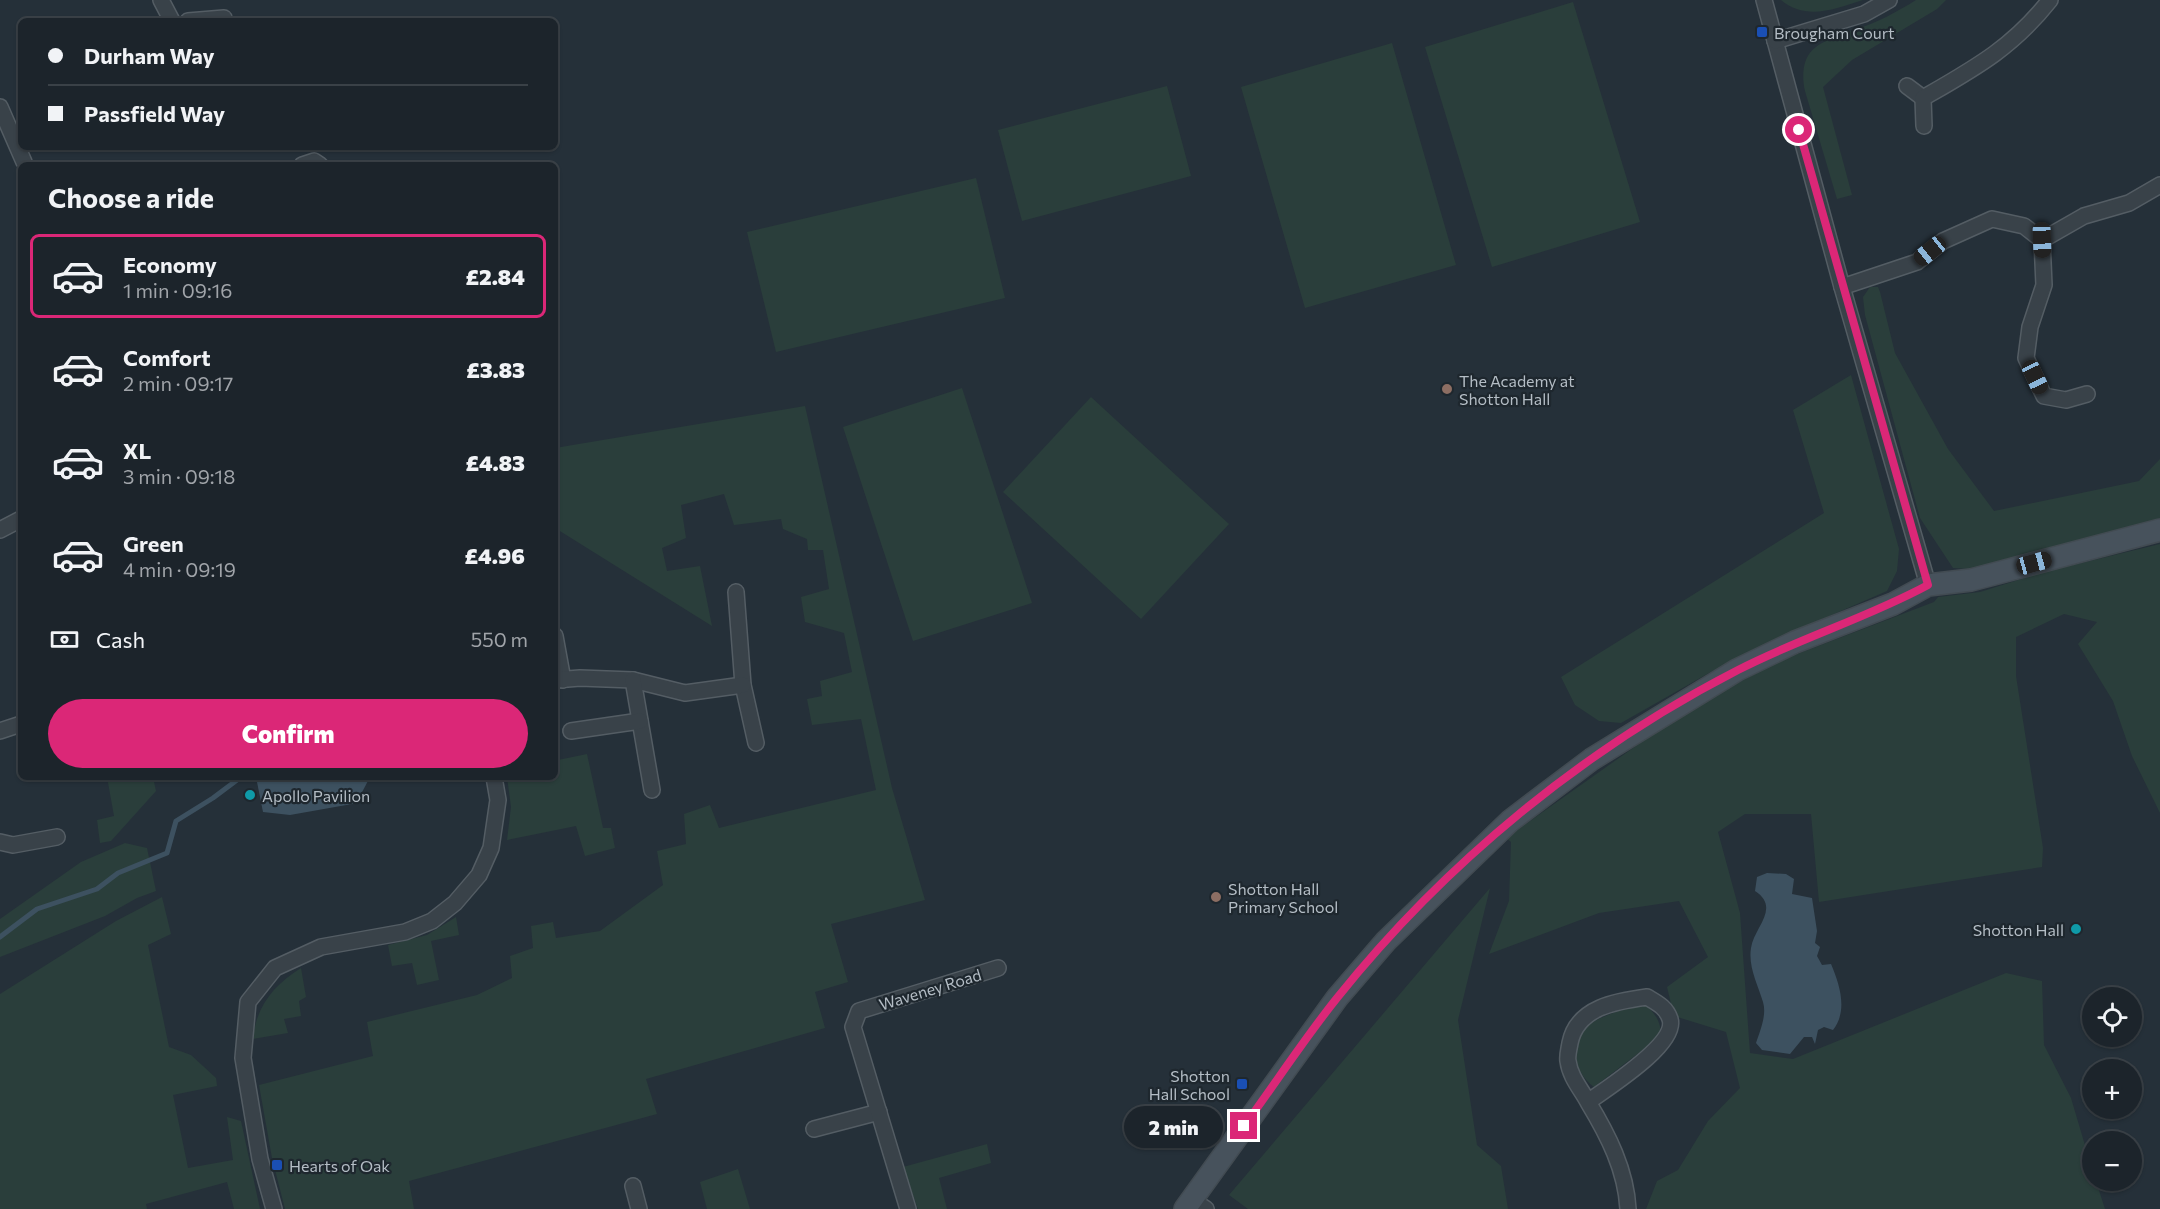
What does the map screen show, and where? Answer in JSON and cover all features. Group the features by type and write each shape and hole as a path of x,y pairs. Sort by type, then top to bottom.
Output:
{"street":[{"path":"161,0 170,18"},
{"path":"1764,0 1842,286 1928,585"},
{"path":"1775,41 1864,14 1890,0"},
{"path":"1923,98 1990,60 2034,21 2050,0"},
{"path":"1907,86 1923,98"},
{"path":"1923,98 1924,126"},
{"path":"0,107 18,148"},
{"path":"19,150 24,162"},
{"path":"2042,240 2084,216 2129,203 2160,185"},
{"path":"1842,286 1917,262 1943,241 1992,219 2024,226 2042,240 2044,285 2030,327 2026,358 2044,396 2066,400 2087,394"},
{"path":"0,530 18,521"},
{"path":"1194,1206 1337,998 1386,941 1510,821 1592,759 1737,670 1795,642 1893,604 1928,585 1971,580 2160,530"},
{"path":"736,592 743,685 756,743"},
{"path":"559,680 633,680 685,693 743,685"},
{"path":"633,680 652,790"},
{"path":"571,731 640,721"},
{"path":"0,731 18,725"},
{"path":"274,1209 260,1159 243,1058 248,1002 275,968 321,947 405,932 432,921 455,903 479,875 491,848 498,800 495,780"},
{"path":"0,842 13,845 57,837"},
{"name":"Waveney Road","path":"908,1209 853,1027 860,1011 998,968"},
{"path":"1588,1102 1654,1052 1668,1036 1671,1021 1664,1007 1647,997 1603,1006 1584,1017 1572,1035 1567,1060 1572,1078 1588,1102 1620,1163 1628,1209"},
{"path":"814,1129 879,1112"},
{"path":"633,1186 639,1209"}],"green space":[{"path":"1781,0 1863,0 1811,12 1800,10"},
{"path":"1916,0 1946,0 1937,9 1852,60 1823,87 1852,195 1837,199 1805,91 1805,64 1809,55 1823,42 1880,20"},
{"path":"1573,2 1640,222 1492,267 1425,47"},
{"path":"1392,43 1456,265 1305,308 1241,87"},
{"path":"1167,86 1191,176 1022,221 998,130"},
{"path":"976,178 1005,298 776,352 747,232"},
{"path":"1870,287 1878,287 1895,353 1948,449 1994,511 2139,481 2160,459 2160,518 2060,548 1970,569 1953,568 1920,518 1865,315 1863,297"},
{"path":"1851,375 1899,549 1897,571 1887,591 1795,631 1709,673 1621,723 1599,721 1575,705 1561,677 1824,513 1793,410"},
{"path":"962,388 1032,603 913,641 843,427"},
{"path":"1091,397 1229,524 1141,619 1003,492"},
{"path":"805,406 892,788 925,900 831,924 848,982 815,992 825,1028 646,1079 657,1114 409,1181 414,1209 285,1209 272,1158 259,1085 373,1056 367,1022 477,995 512,978 510,956 533,948 531,926 553,922 556,938 600,931 663,885 657,851 686,844 684,814 710,805 719,828 876,790 861,719 812,725 807,699 822,696 820,681 852,672 844,633 805,622 801,597 829,589 823,550 808,550 807,539 783,529 781,519 734,525 724,494 681,505 686,538 662,548 667,571 700,566 712,626 558,530 558,447"},
{"path":"2160,544 2160,813 2132,756 2113,701 2078,644 2097,622 2064,614 2016,637 2016,676 2043,848 2042,867 1819,902 1811,814 1745,814 1718,832 1740,913 1750,1053 1793,1059 2006,973 2042,981 2044,1045 2071,1098 2082,1135 2082,1191 2099,1191 2105,1209 1646,1209 1657,1181 1678,1170 1708,1121 1740,1088 1726,1032 1674,1016 1667,987 1708,957 1679,901 1599,913 1489,954 1509,901 1511,842 1506,838 1667,724 1776,662 1934,602 1938,597 1980,592 2040,573"},
{"path":"587,754 603,828 611,828 615,848 585,856 576,826 507,840 511,807 507,780 558,780 558,760"},
{"path":"108,780 154,780 156,791 111,841 100,843 97,820 114,816"},
{"path":"125,843 147,848 156,891 137,898 105,916 0,957 0,919 81,862"},
{"path":"1490,888 1458,1020 1477,1145 1501,1166 1508,1209 1248,1209 1229,1195"},
{"path":"162,897 171,934 148,945 169,1047 191,1055 216,1078 217,1086 173,1095 188,1168 233,1160 227,1117 241,1121 260,1209 234,1209 227,1182 146,1204 147,1209 0,1209 0,994 116,921"},
{"path":"456,917 459,935 431,941 439,980 417,985 412,963 392,966 388,945 427,935"},
{"path":"301,968 306,997 299,1001 301,1016 284,1019 288,1033 253,1039 258,1016 268,997"},
{"path":"1634,1006 1647,1006 1650,1009 1659,1023 1661,1036 1594,1087 1587,1081 1578,1065 1575,1047 1578,1039 1582,1031 1595,1021"},
{"path":"987,1144 991,1163 939,1178 947,1209 918,1209 903,1167"},
{"path":"738,1169 750,1209 707,1209 700,1182"}],"water":[{"path":"257,780 368,780 359,798 352,804 290,815 263,812"},
{"path":"1767,873 1786,874 1794,879 1792,894 1812,898 1817,931 1815,943 1820,947 1817,956 1822,965 1831,964 1841,998 1838,1023 1833,1030 1824,1027 1818,1030 1815,1044 1812,1037 1804,1037 1790,1054 1762,1050 1756,1043 1763,1023 1764,1007 1750,955 1753,940 1766,911 1766,904 1755,891 1757,877"}],"waterway":[{"path":"0,937 37,909 97,889 118,873 167,853 176,821 237,780"}],"place":[{"name":"Brougham Court","path":"1762,32"},
{"name":"The Academy at Shotton Hall","path":"1447,389"},
{"name":"Apollo Pavilion","path":"250,795"},
{"name":"Shotton Hall Primary School","path":"1216,897"},
{"name":"Shotton Hall","path":"2076,929"},
{"name":"Shotton Hall School","path":"1242,1084"},
{"name":"Hearts of Oak","path":"277,1165"}],"route":[{"path":"1244,1126 1337,998 1386,941 1437,888 1510,821 1592,759 1684,700 1737,670 1795,642 1893,604 1928,585 1799,130"}]}
